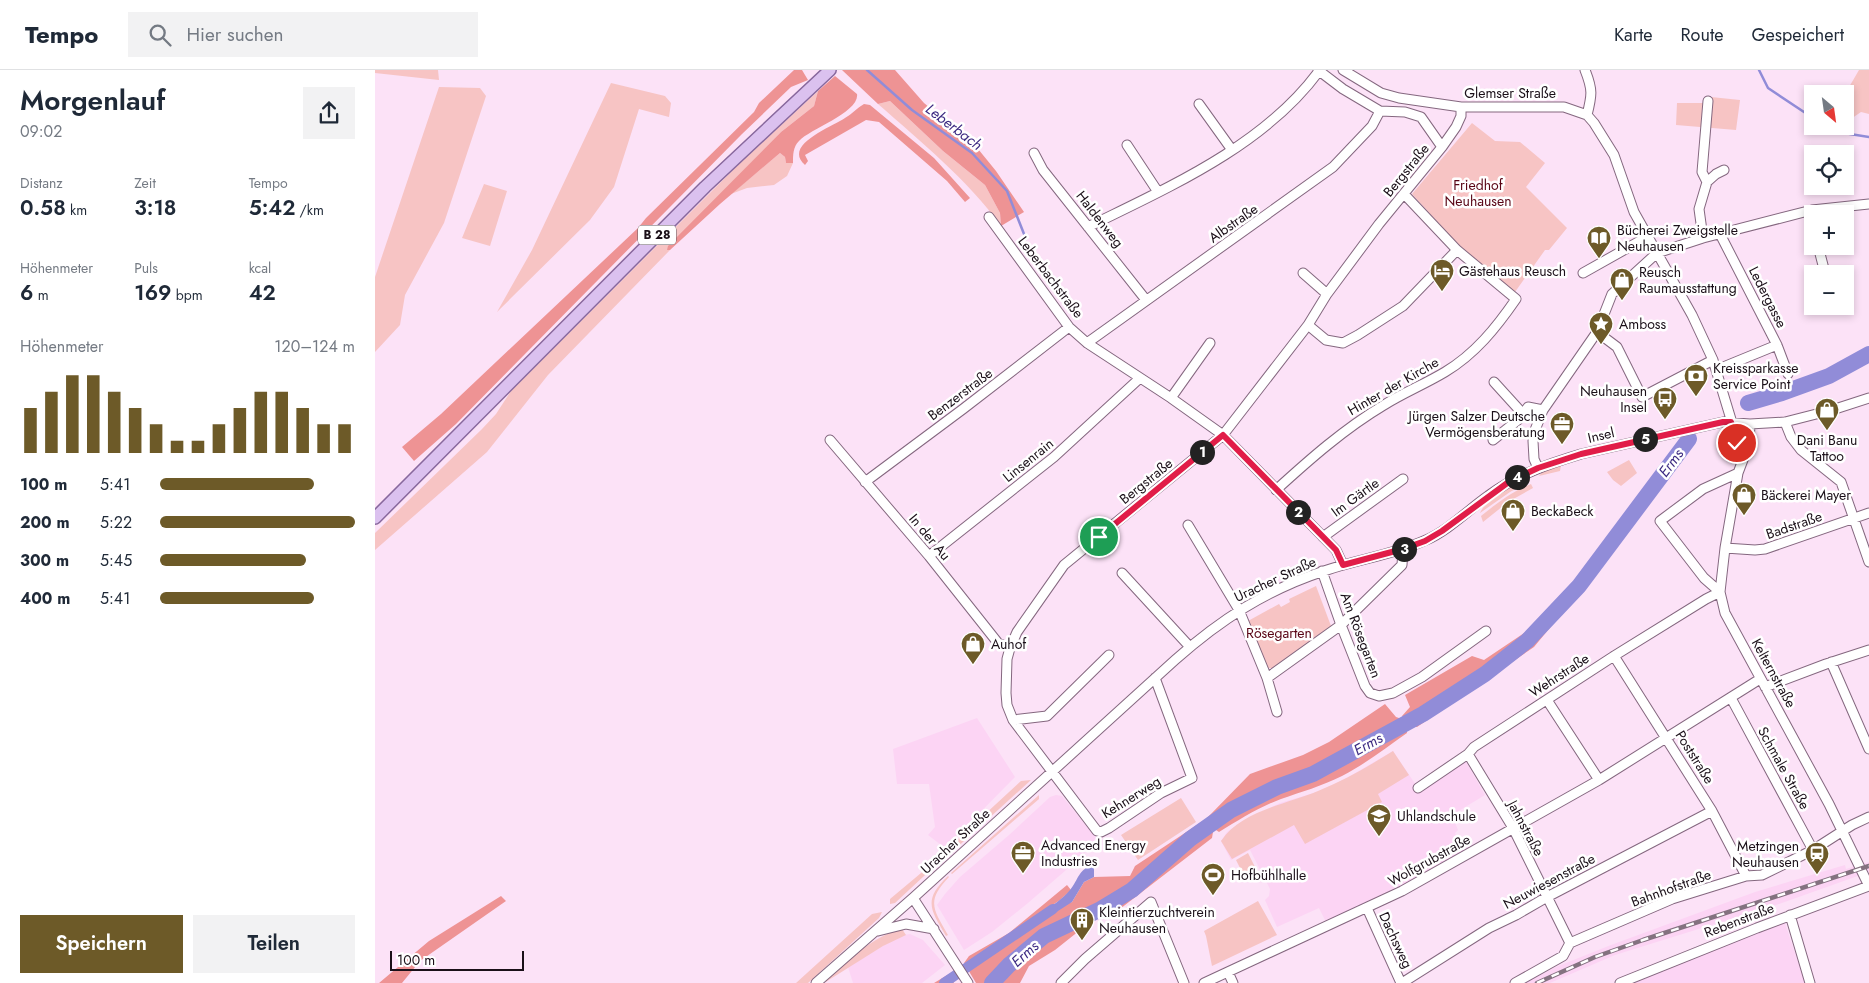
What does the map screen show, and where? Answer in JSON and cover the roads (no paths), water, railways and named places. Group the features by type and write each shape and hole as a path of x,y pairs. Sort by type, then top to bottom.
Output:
{"main road":[{"name":"B 28","path":"375,518 705,187 830,70"}],"street":[{"path":"1088,227 1202,170 1232,150 1280,112 1309,84 1319,70 1343,89 1380,111 1405,112 1421,117 1442,147"},
{"name":"Glemser Straße","path":"1343,70 1381,93 1422,102 1461,107 1564,107 1587,115"},
{"path":"1585,70 1592,87 1587,115 1602,133 1614,155 1634,212 1692,315 1713,360 1743,459"},
{"path":"1707,182 1702,172 1708,101"},
{"path":"1199,104 1232,150"},
{"name":"Bergstraße","path":"1053,772 1013,720 1007,705 1007,659 1017,632 1064,565 1223,435 1308,325 1327,294 1379,224 1442,147 1456,127 1461,116 1461,107"},
{"name":"Albstraße","path":"1087,343 1333,167 1372,126 1380,111"},
{"path":"1127,146 1159,192"},
{"name":"Haldenweg","path":"1034,153 1043,170 1146,300"},
{"path":"1703,238 1699,209 1707,182 1724,170"},
{"path":"1308,325 1326,340 1343,343 1403,306 1457,250 1404,194"},
{"path":"1854,206 1869,204"},
{"path":"1538,468 1534,459 1533,441 1543,410 1597,332 1612,294 1657,254 1703,238 1804,214"},
{"name":"Leberbachstraße","path":"989,217 1069,326 1087,343 1171,398 1223,435 1336,550 1343,565"},
{"name":"Ledergasse","path":"1720,234 1777,346 1788,374"},
{"path":"1583,273 1647,237"},
{"name":"Hinter der Kirche","path":"1276,490 1318,452 1350,427 1385,404 1445,372 1474,351 1498,325 1516,299 1457,250"},
{"path":"1303,273 1327,294"},
{"name":"Benzerstraße","path":"865,482 957,414 1069,326"},
{"path":"1597,332 1617,347 1642,397 1713,360"},
{"path":"1171,398 1210,343"},
{"path":"1716,370 1777,346"},
{"name":"Linsenrain","path":"929,556 1054,457 1140,378"},
{"path":"1494,382 1523,414"},
{"name":"Insel","path":"1538,468 1581,454 1715,423 1785,422 1869,398"},
{"path":"1493,440 1518,420 1528,407 1543,410"},
{"path":"1785,422 1791,437 1801,450 1841,482 1869,562"},
{"name":"Kelternstraße","path":"1750,424 1749,444 1738,473 1725,548 1720,592 1725,613 1843,832 1869,886"},
{"name":"In der Au","path":"830,440 929,556 998,643 1010,648"},
{"name":"Uracher Straße","path":"816,983 913,898 1190,647 1239,610 1322,571 1403,549 1431,538 1510,481 1538,468"},
{"path":"1720,592 1704,578 1660,521 1703,489 1738,473"},
{"name":"Im Gärtle","path":"1323,537 1403,479"},
{"name":"Badstraße","path":"1725,548 1765,549 1869,513"},
{"path":"1188,525 1239,610 1267,678 1277,712"},
{"path":"1267,678 1341,625 1403,565 1403,549"},
{"name":"Am Rösegarten","path":"1322,571 1341,625 1365,686 1370,693 1379,696 1393,693 1422,677 1486,631"},
{"path":"1122,573 1190,647"},
{"name":"Wehrstraße","path":"1418,788 1468,754 1473,747 1614,656 1720,592"},
{"path":"1765,687 1869,650"},
{"path":"1013,720 1047,716 1109,654"},
{"name":"Poststraße","path":"1614,656 1712,811 1746,876"},
{"path":"1831,662 1869,749"},
{"name":"Kehnerweg","path":"1053,772 1095,829 1101,832 1161,793 1192,778 1155,678"},
{"name":"Wolfgrubstraße","path":"1204,983 1402,891 1599,780 1760,678"},
{"name":"Schmale Straße","path":"1731,698 1813,850"},
{"path":"1547,700 1599,780"},
{"name":"Jahnstraße","path":"1468,754 1513,828 1570,943"},
{"name":"Neuwiesenstraße","path":"1402,983 1489,928 1712,811"},
{"name":"Bahnhofstraße","path":"1515,983 1563,956 1570,943 1672,899 1746,876 1762,875 1813,850 1852,825 1869,817"},
{"name":"Rebenstraße","path":"1621,983 1790,915 1869,886"},
{"path":"913,898 968,983"},
{"path":"1061,983 1085,959 1151,902 1184,983"},
{"name":"Dachsweg","path":"1367,908 1402,983"},
{"path":"1790,915 1810,983"},
{"path":"875,931 906,924 934,929"},
{"path":"1228,972 1233,983"}],"waterway":[{"name":"Leberbach","path":"867,70 912,110 972,153 1007,191 1026,239"},
{"path":"1759,70 1768,88 1804,112"},
{"path":"1854,135 1869,137"},
{"name":"Erms","path":"1748,403 1829,376 1869,354"},
{"name":"Erms","path":"992,983 1009,965 1044,936 1099,910 1132,890 1190,839 1231,810 1277,787 1313,774 1423,714 1485,674 1527,641 1579,586 1689,439"},
{"path":"944,983 1053,909"}],"railway":[{"path":"1537,983 1595,957 1643,940 1869,866"}],"place":[{"name":"Bücherei Zweigstelle Neuhausen","path":"1599,259"},
{"name":"Gästehaus Reusch","path":"1442,292"},
{"name":"Reusch Raumausstattung","path":"1622,301"},
{"name":"Amboss","path":"1601,345"},
{"name":"Kreissparkasse Service Point","path":"1696,397"},
{"name":"Neuhausen Insel","path":"1665,420"},
{"name":"Dani Banu Tattoo","path":"1827,431"},
{"name":"Jürgen Salzer Deutsche Vermögensberatung","path":"1562,445"},
{"name":"Bäckerei Mayer","path":"1744,516"},
{"name":"BeckaBeck","path":"1513,532"},
{"name":"Auhof","path":"973,665"},
{"name":"Uhlandschule","path":"1379,837"},
{"name":"Advanced Energy Industries","path":"1023,874"},
{"name":"Metzingen Neuhausen","path":"1817,875"},
{"name":"Hofbühlhalle","path":"1213,896"},
{"name":"Kleintierzuchtverein Neuhausen","path":"1082,941"}],"park label":[{"name":"Friedhof Neuhausen","path":"1478,194"},
{"name":"Rösegarten","path":"1279,633"}]}
